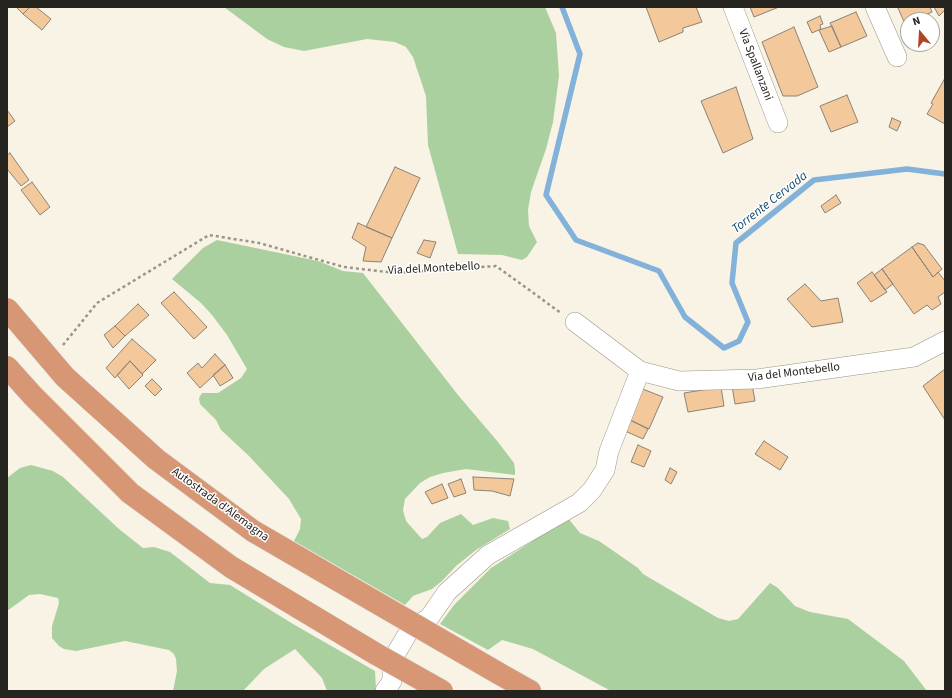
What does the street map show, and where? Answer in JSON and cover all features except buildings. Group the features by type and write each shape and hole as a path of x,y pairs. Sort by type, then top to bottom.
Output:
{"highway":[{"name":"Autostrada d'Alemagna","path":"7,309 65,377 156,459 247,527 530,691"},
{"path":"7,367 130,493 231,567 376,654 442,691"}],"street":[{"name":"Via Spallanzani","path":"732,7 778,123"},
{"path":"875,7 897,57"},
{"name":"Via del Montebello","path":"575,322 640,371 680,381 757,379 914,357 945,341"},
{"path":"385,691 392,681 392,660 411,628 429,618 447,592 488,556 579,503 592,490 605,470 609,451 640,371"}],"path":[{"name":"Via del Montebello","path":"97,302 209,235 259,243 344,267 396,273 496,266 575,322"}],"green space":[{"path":"224,7 545,7 556,33 559,76 553,122 546,149 531,192 528,210 529,226 537,242 527,257 522,260 502,255 458,254 428,145 426,96 413,57 406,47 395,42 367,39 304,51 284,47 267,39"},
{"path":"217,240 318,261 343,271 363,273 458,395 514,463 515,475 466,469 430,477 420,483 405,499 403,510 406,521 422,539 427,537 440,523 461,514 473,525 493,518 508,521 510,529 476,550 456,566 432,589 413,596 405,605 294,541 300,529 301,519 289,499 249,456 221,430 216,420 200,404 199,398 202,393 218,393 241,378 247,369 227,335 212,315 201,303 172,279 203,248"},
{"path":"31,465 53,471 63,477 119,529 143,548 154,547 170,552 210,583 230,585 293,624 375,671 376,690 327,691 322,678 295,649 264,669 243,691 173,691 177,671 176,659 174,654 169,650 125,641 76,651 64,649 59,646 52,638 52,626 59,603 58,598 40,594 29,595 7,611 7,478 20,468"},
{"path":"568,518 580,533 599,541 638,568 643,574 718,618 729,621 738,619 770,583 778,588 795,606 810,612 848,619 904,661 927,691 611,691 533,649 502,640 488,650 440,624 454,605 491,568"}],"waterway":[{"name":"Torrente Cervada","path":"562,7 580,54 546,195 576,240 659,271 685,317 724,348 739,341 748,322 732,283 736,243 814,180 907,169 945,174"}]}
